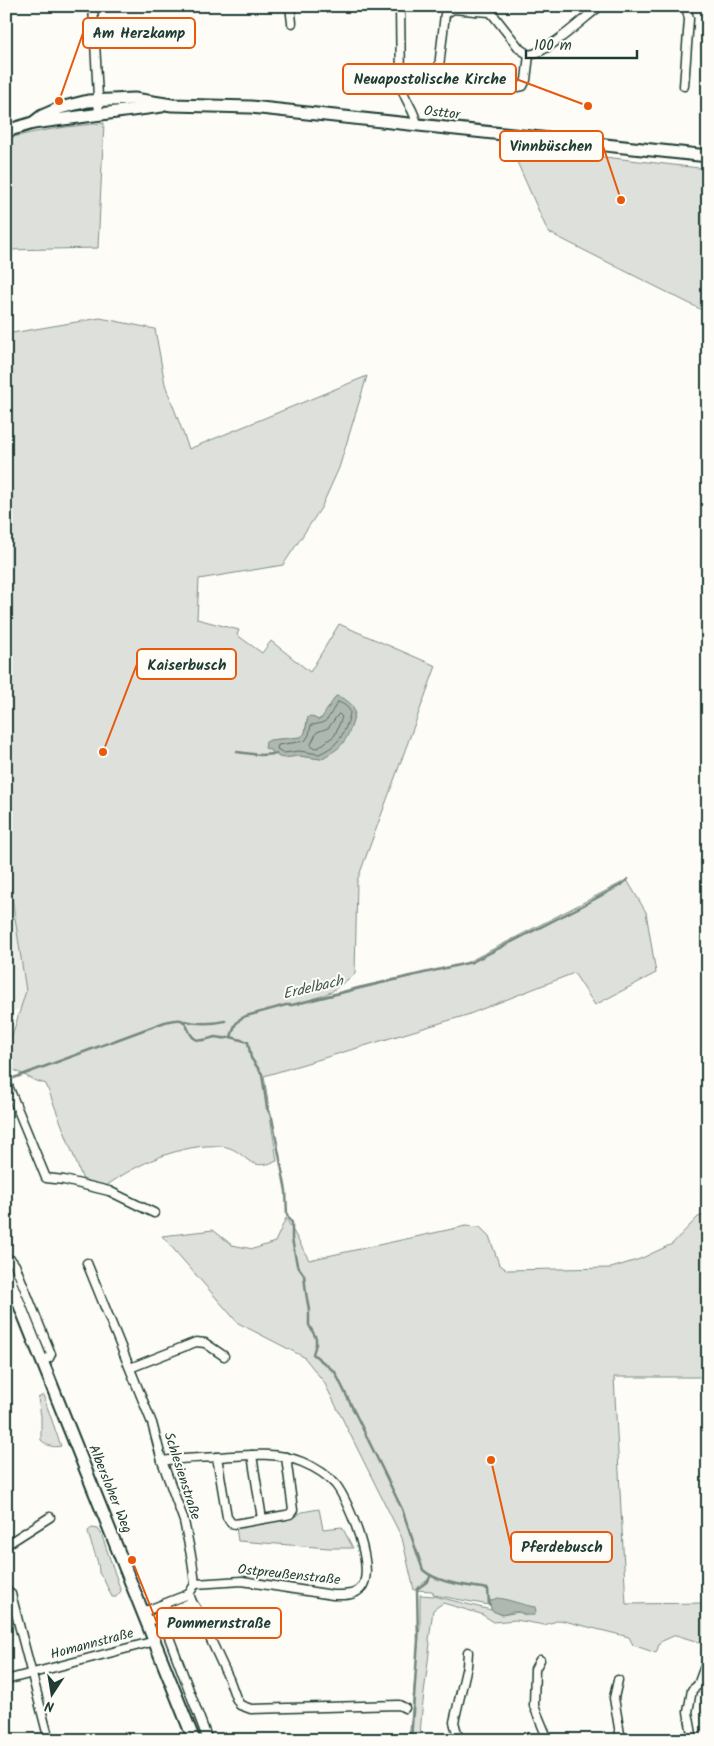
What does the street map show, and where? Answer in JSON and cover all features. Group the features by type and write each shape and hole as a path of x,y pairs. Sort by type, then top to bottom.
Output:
{"main road":[{"name":"Osttor","path":"33,123 42,116 60,108 97,100 134,99 172,104 251,107 708,156"},
{"name":"Osttor","path":"6,131 33,123 172,104"},
{"name":"Albersloher Weg","path":"6,1271 194,1740"}],"street":[{"path":"93,6 99,115"},
{"path":"290,6 292,23"},
{"path":"400,6 401,85 416,116 417,125"},
{"path":"529,55 541,51 590,16 589,14 600,6"},
{"path":"684,86 689,19 686,6"},
{"path":"475,8 490,12 520,49 529,55 526,80 523,86 450,81 441,77 439,67 445,14 453,9 475,8"},
{"path":"6,1081 46,1178 64,1180 109,1191 154,1213"},
{"path":"6,1261 11,1260 15,1265 50,1354 49,1358 42,1361"},
{"name":"Schlesienstraße","path":"87,1263 152,1423 162,1461 184,1521 191,1552 195,1584"},
{"path":"130,1368 196,1342 205,1343 224,1356"},
{"path":"252,1455 262,1519"},
{"name":"Ostpreußenstraße","path":"162,1461 183,1458 252,1455 286,1457 302,1462 329,1478 340,1492 349,1510 365,1561 366,1580 361,1589 352,1594 333,1594 242,1581 195,1584"},
{"path":"217,1457 229,1521 235,1524 290,1514 293,1510 286,1457"},
{"path":"6,1545 50,1517"},
{"path":"145,1617 161,1616 190,1598 195,1584"},
{"path":"6,1589 11,1594 48,1740"},
{"path":"145,1617 190,1598"},
{"path":"190,1598 240,1705 251,1709 384,1705 399,1705 405,1708"},
{"path":"161,1616 208,1740"},
{"name":"Homannstraße","path":"6,1680 155,1640"},
{"path":"459,1740 454,1722 467,1666 468,1652"},
{"path":"693,1740 688,1712 692,1690 698,1684 708,1658"},
{"path":"540,1660 535,1670 534,1706 548,1740"},
{"path":"618,1680 614,1698 621,1740"}],"shaded area":[{"path":"104,123 98,248 6,250 6,139 30,133"},
{"path":"510,146 708,169 708,313 548,232"},
{"path":"100,318 155,329 165,384 189,449 367,376 339,468 321,508 283,565 199,579 197,619 239,630 237,635 262,653 271,641 310,672 339,624 436,666 357,881 355,974 331,992 303,1003 466,963 627,880 646,912 656,973 595,1005 574,973 467,1015 264,1076 277,1161 259,1165 252,1163 230,1148 206,1146 191,1148 160,1157 131,1170 106,1186 83,1180 46,1084 6,1066 6,1055 26,991 6,858 6,334","holes":["355,713 347,735 340,745 321,759 282,756 270,750 270,740 301,737 305,733 307,720 311,716 318,720 324,716"]},
{"path":"6,858 26,991 21,1008 6,1014"},
{"path":"708,1214 708,1377 614,1377 626,1604 708,1603 708,1645 676,1635 660,1642 656,1653 633,1645 629,1637 560,1620 544,1625 516,1620 494,1622 481,1614 443,1603 433,1610 420,1740 409,1740 420,1626 420,1595 434,1596 491,1610 502,1615 519,1612 527,1616 535,1608 504,1599 490,1601 489,1605 434,1595 432,1591 414,1590 402,1538 324,1382 304,1357 238,1323 162,1236 213,1230 232,1245 253,1249 275,1242 286,1218 309,1260 466,1226 480,1227 489,1236 499,1264 507,1270 611,1268 640,1259 672,1244 698,1217"},
{"path":"43,1395 61,1446 50,1446 41,1440 41,1416 38,1398"},
{"path":"319,1509 323,1529 342,1527 353,1548 238,1541 236,1527 296,1516 302,1512"},
{"path":"92,1528 98,1529 101,1533 121,1591 116,1597 112,1597 99,1573 98,1562 88,1531"}],"water":[{"path":"336,696 349,703 353,707 354,713 353,722 347,736 336,750 321,759 299,756 284,758 265,748 266,742 270,740 301,737 305,733 308,717 321,719"},
{"path":"497,1598 535,1607 536,1611 534,1615 518,1612 497,1613 491,1610 490,1601"}],"waterway":[{"path":"237,752 260,755 276,754"},
{"name":"Erdelbach","path":"11,1079 165,1022 181,1020 186,1024 195,1039 227,1038 231,1037 235,1025 240,1019 246,1016 472,962 580,907 621,885 628,879"},
{"path":"184,1021 194,1023 225,1021"},
{"path":"231,1037 248,1042 251,1058 262,1074 267,1108 272,1118 286,1191 287,1215 292,1223 292,1239 297,1265 304,1275 309,1325 316,1338 313,1354 335,1372 402,1509 423,1570 445,1581 488,1589 489,1605"},
{"path":"411,1740 418,1640 417,1589 428,1581 430,1577"}],"place":[{"name":"Am Herzkamp","path":"59,101"},
{"name":"Neuapostolische Kirche","path":"588,106"},
{"name":"Vinnbüschen","path":"621,200"},
{"name":"Kaiserbusch","path":"103,752"},
{"name":"Pferdebusch","path":"491,1460"},
{"name":"Pommernstraße","path":"132,1560"}]}
